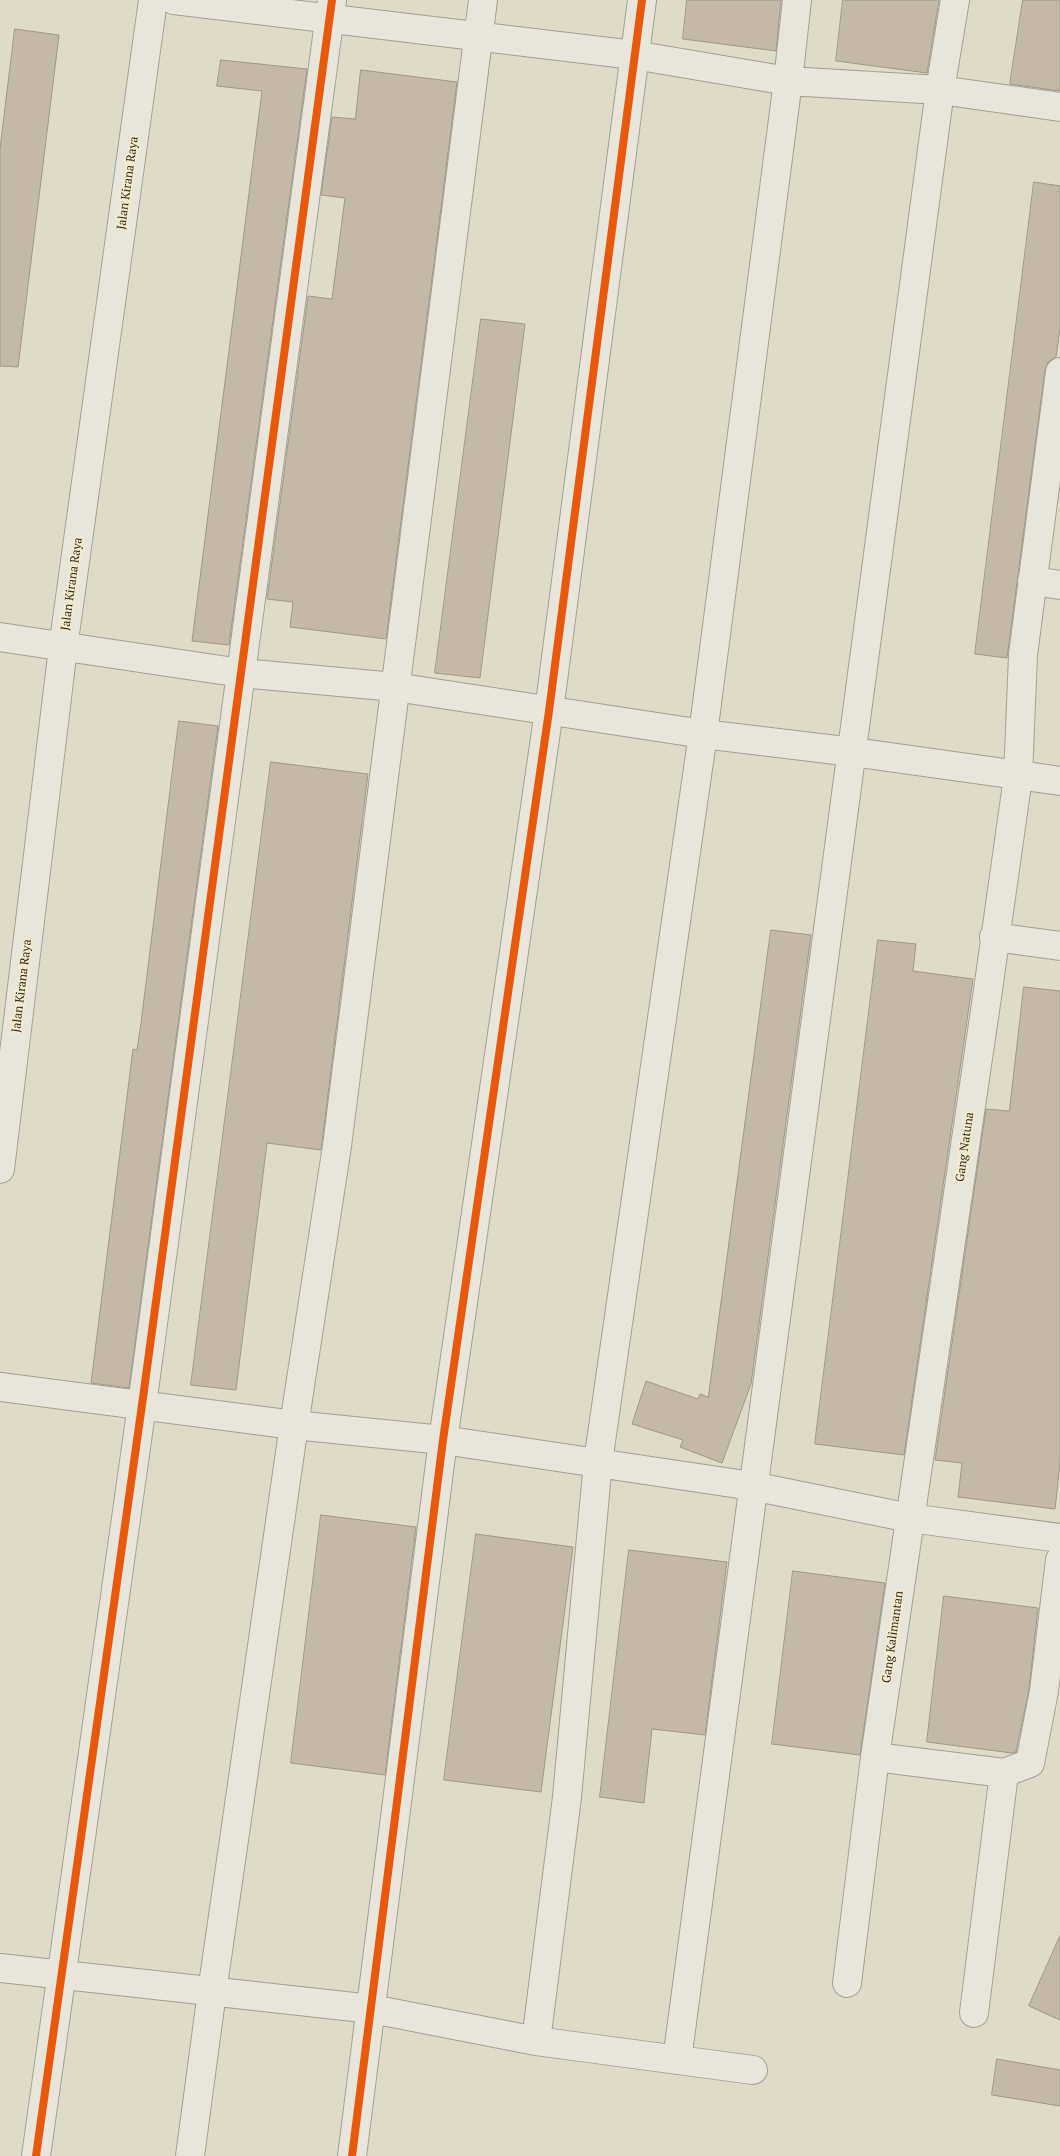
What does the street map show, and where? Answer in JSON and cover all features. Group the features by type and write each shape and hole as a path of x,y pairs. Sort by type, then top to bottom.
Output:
{"street":[{"name":"Jalan Kirana Raya","path":"0,1169 63,648 153,0"},
{"path":"174,0 330,9 478,36 634,55 788,81 940,90 1060,107"},
{"path":"190,2156 294,1425 337,1146 484,0"},
{"path":"352,2156 443,1440 549,711 642,0"},
{"path":"536,2041 566,1797 598,1462 703,734 797,0"},
{"path":"676,2060 752,1486 853,752 940,90 955,0"},
{"path":"36,2156 142,1405 330,9"},
{"name":"Gang Natuna","path":"910,1518 1018,777 1023,655 1032,581 1056,427 1060,372"},
{"path":"1032,581 1060,585"},
{"path":"0,637 63,648 240,672 395,687 703,734 853,752 1018,777 1060,781"},
{"path":"994,937 1060,946"},
{"path":"0,1388 294,1425 443,1440 752,1486 910,1518 1060,1538"},
{"name":"Gang Kalimantan","path":"847,1983 875,1757 910,1518"},
{"path":"875,1757 1004,1774 1030,1763 1044,1691 1060,1560"},
{"path":"974,2013 1004,1774"},
{"path":"0,1968 372,2010 536,2041 753,2070"}],"building":[{"path":"687,0 781,0 776,51 683,39"},
{"path":"843,0 939,0 927,73 836,61"},
{"path":"1023,0 1060,0 1060,91 1010,84"},
{"path":"15,29 59,35 18,367 0,366 0,149"},
{"path":"221,60 307,69 229,645 192,641 262,91 217,86"},
{"path":"361,70 457,82 386,639 290,627 293,602 267,599 308,296 332,299 345,198 321,195 332,117 355,119"},
{"path":"1034,182 1060,186 1060,329 1056,357 1048,362 1045,370 1007,658 975,654"},
{"path":"481,319 525,324 480,678 435,673"},
{"path":"179,721 218,726 129,1388 91,1383 133,1049 137,1050 141,1023"},
{"path":"271,762 368,774 321,1150 267,1143 236,1390 191,1385"},
{"path":"771,930 811,935 751,1384 722,1463 680,1447 683,1440 632,1424 646,1381 698,1399 700,1394 708,1397"},
{"path":"878,940 916,944 913,971 973,979 904,1455 815,1444"},
{"path":"1024,987 1060,991 1060,1463 1055,1509 958,1497 962,1463 935,1460 986,1109 1009,1111"},
{"path":"321,1515 416,1527 385,1775 291,1763"},
{"path":"476,1534 573,1547 541,1792 444,1780"},
{"path":"629,1550 727,1562 705,1735 652,1729 644,1803 600,1797"},
{"path":"793,1571 885,1583 860,1755 772,1744"},
{"path":"944,1596 1038,1608 1029,1689 1016,1752 927,1742"},
{"path":"1060,1936 1060,2020 1029,2006"},
{"path":"997,2059 1060,2070 1060,2106 992,2095"}],"cycle path":[{"path":"36,2156 142,1405 332,0"},
{"path":"352,2156 443,1440 549,711 642,0"}]}
